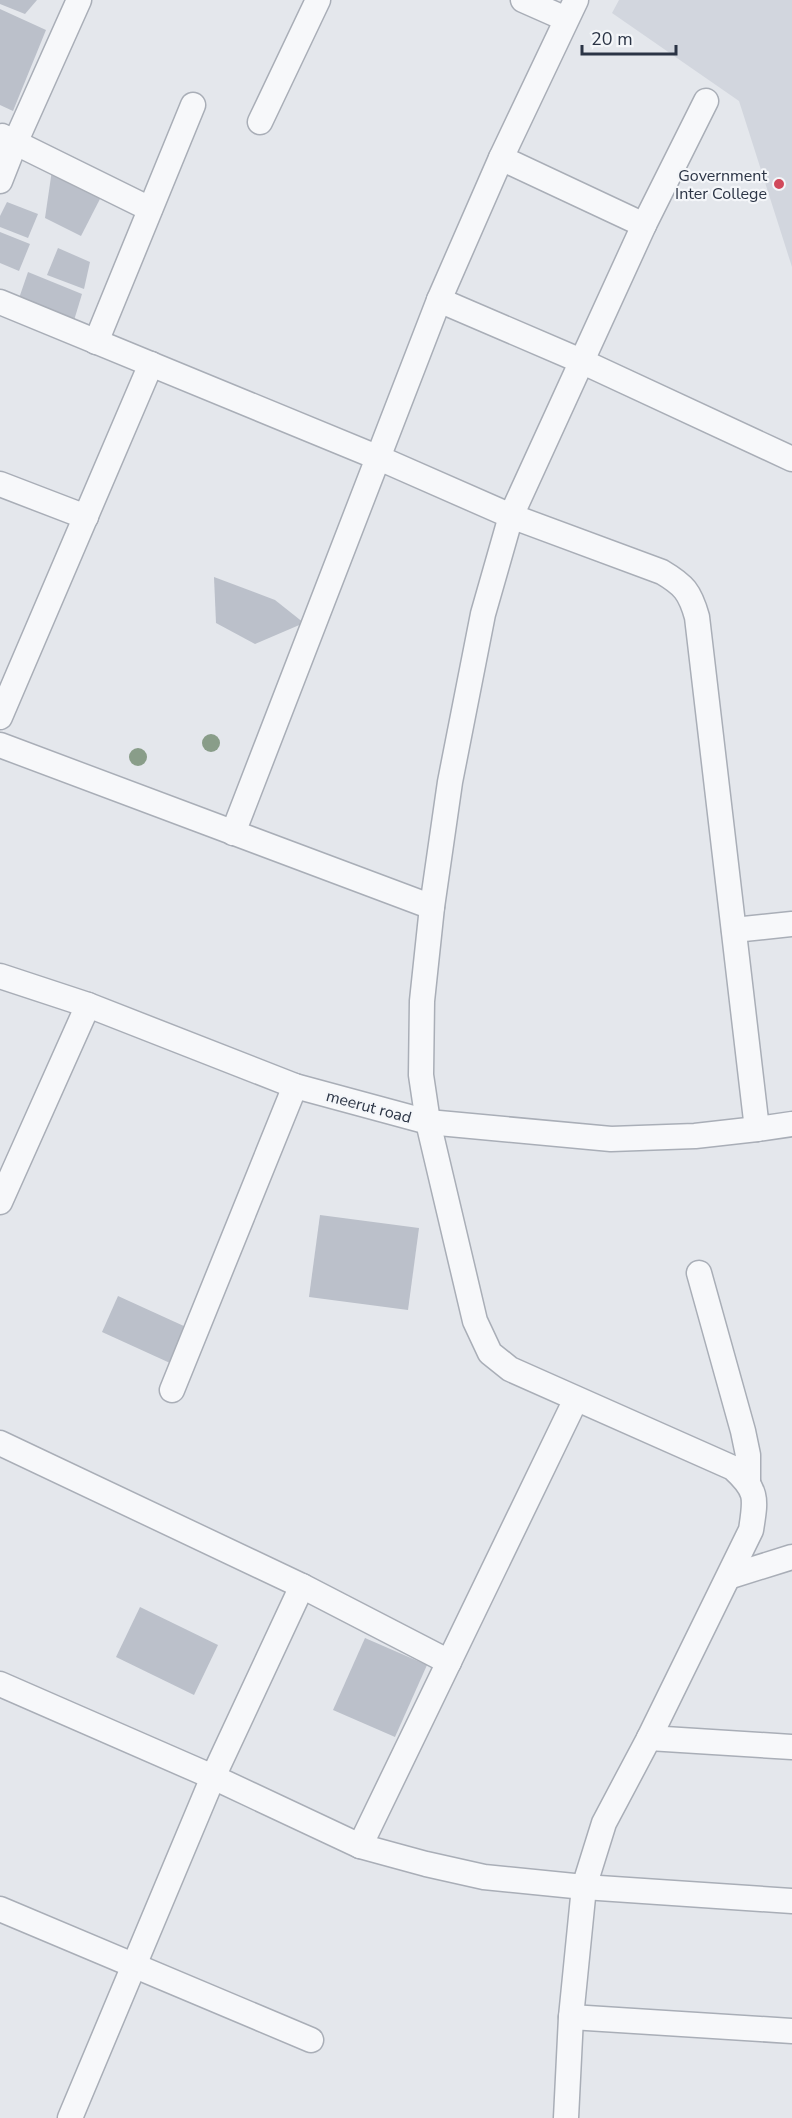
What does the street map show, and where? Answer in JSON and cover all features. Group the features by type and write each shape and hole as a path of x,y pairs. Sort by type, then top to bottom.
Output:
{"street":[{"path":"0,181 7,139 79,0"},
{"path":"260,122 318,0"},
{"path":"233,833 439,300 501,158 571,10 523,0"},
{"path":"706,101 644,225 511,516 483,614 450,782 432,907 422,1001 421,1075 428,1122 475,1321 490,1353 510,1369 717,1460 733,1468 748,1481"},
{"path":"96,342 193,105"},
{"path":"7,139 150,209"},
{"path":"501,158 644,225"},
{"path":"439,300 581,361 792,459"},
{"path":"0,302 379,458 511,516 662,573 681,583 692,599 698,628 757,1130"},
{"path":"0,717 151,364"},
{"path":"0,484 86,517"},
{"path":"0,745 432,907"},
{"path":"734,930 792,924"},
{"name":"meerut road","path":"0,976 88,1005 295,1086 428,1122 611,1139 695,1136 792,1124"},
{"path":"0,1202 88,1005"},
{"path":"172,1390 295,1086"},
{"path":"566,2118 571,2017 584,1887 604,1823 731,1576 751,1530 756,1500 748,1481 748,1455 743,1431 699,1273"},
{"path":"360,1846 576,1399"},
{"path":"0,1443 302,1586 449,1662"},
{"path":"731,1576 792,1557"},
{"path":"70,2118 213,1777 302,1586"},
{"path":"0,1684 213,1777 360,1846 484,1877 584,1887 792,1901"},
{"path":"649,1738 792,1747"},
{"path":"0,1909 311,2040"},
{"path":"571,2017 792,2031"}],"shaded area":[{"name":"Government Inter College","path":"619,0 792,0 792,267 739,101 612,13"}],"building":[{"path":"0,0 37,0 25,14 0,4"},
{"path":"0,9 46,30 13,111 0,105"},
{"path":"52,170 102,195 81,236 45,218"},
{"path":"7,202 38,214 28,238 0,227 0,216"},
{"path":"0,232 30,244 19,271 0,263"},
{"path":"58,248 90,262 84,289 47,275"},
{"path":"28,272 82,294 72,327 17,304"},
{"path":"214,577 275,600 304,623 255,644 216,623"},
{"path":"320,1215 419,1228 408,1310 309,1297"},
{"path":"118,1296 186,1327 170,1363 102,1332"},
{"path":"140,1607 218,1645 194,1695 116,1657"},
{"path":"365,1638 427,1665 395,1737 333,1710"}],"place":[{"name":"Government Inter College","path":"779,184"}]}
